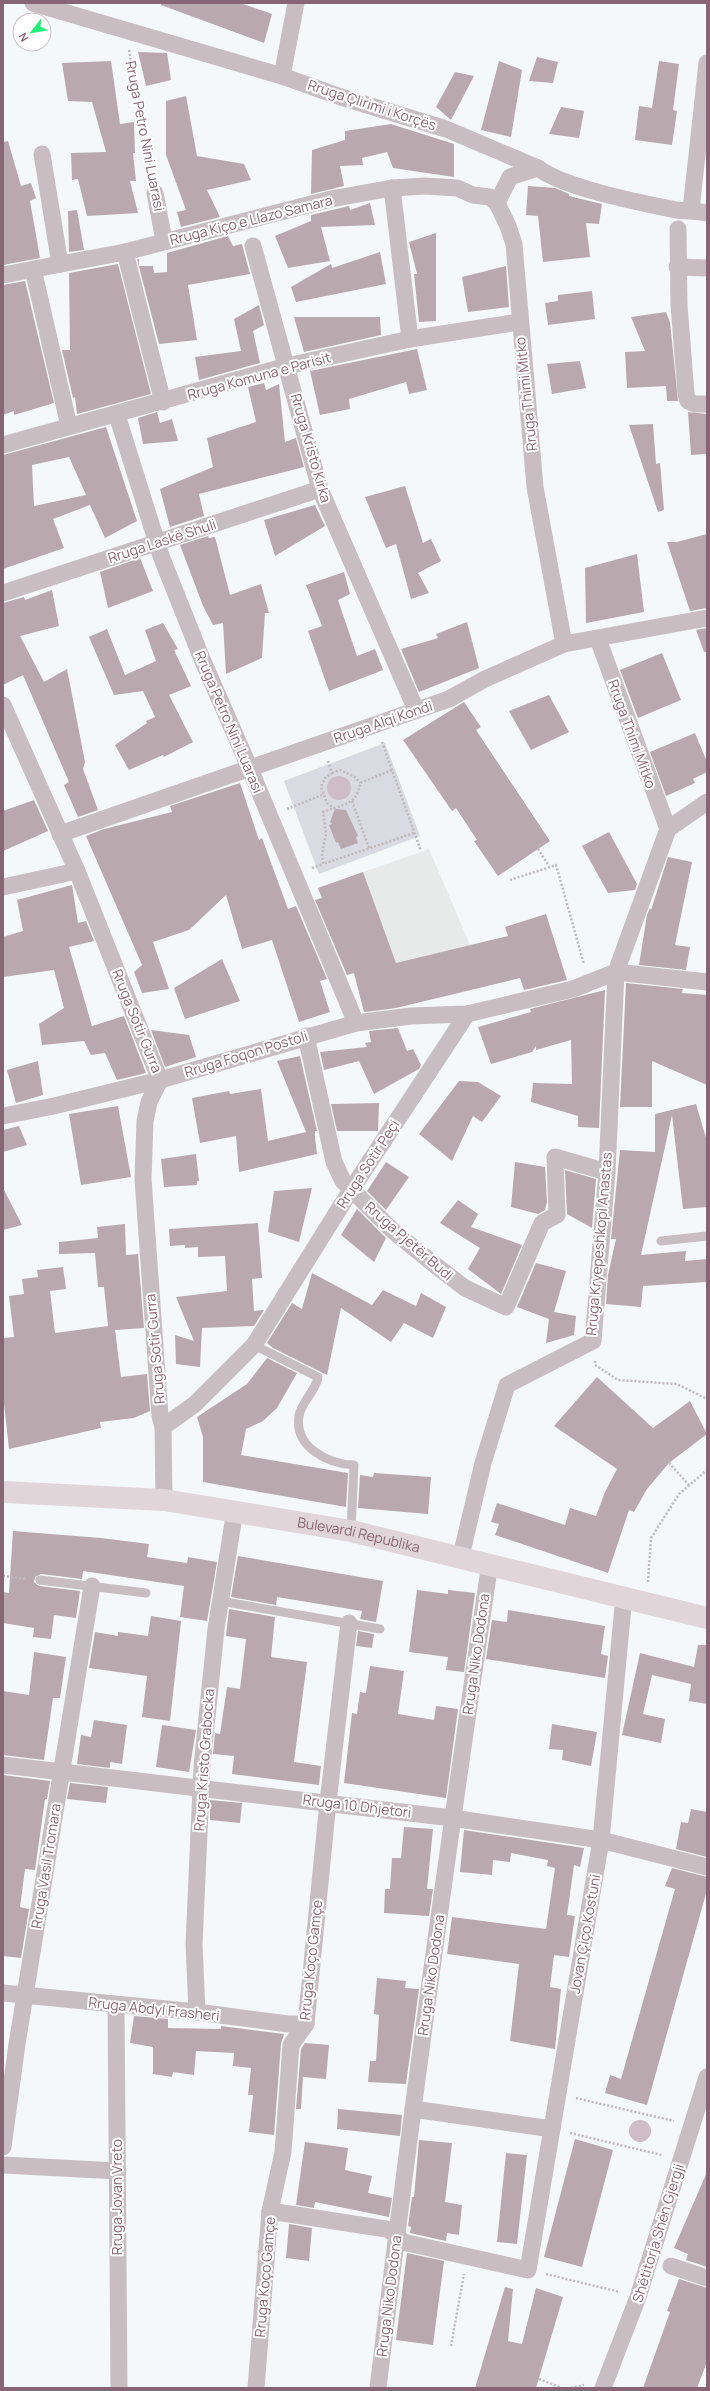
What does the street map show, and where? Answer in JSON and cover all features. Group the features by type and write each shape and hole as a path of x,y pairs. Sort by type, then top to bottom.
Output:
{"street":[{"name":"Rruga Çlirimi i Korçës","path":"33,3 282,76 446,129 538,168 547,175 603,193 679,210 699,211"},
{"path":"282,76 296,3"},
{"path":"699,211 707,63"},
{"path":"42,154 60,264"},
{"path":"497,203 510,178 538,168"},
{"name":"Rruga Kiço e Llazo Samara","path":"3,275 125,252 331,199 392,188 425,186 457,188 473,195 490,198 497,203"},
{"path":"392,188 410,339"},
{"name":"Rruga Petro Nini Luarasi","path":"155,193 164,241"},
{"name":"Rruga Thimi Mitko","path":"497,203 508,226 514,244 519,322 535,487 564,644"},
{"path":"678,229 677,267 686,394 688,400 695,404 707,404"},
{"name":"Rruga Kristo Kirka","path":"254,246 320,489 416,710"},
{"path":"125,252 164,402"},
{"path":"677,267 707,268"},
{"path":"32,269 69,426"},
{"name":"Rruga Komuna e Parisit","path":"3,445 69,426 118,415 287,366 410,339 519,322"},
{"name":"Rruga Petro Nini Luarasi","path":"118,415 158,542 202,659 250,769 356,1023"},
{"name":"Rruga Laskë Shuli","path":"3,593 320,489"},
{"name":"Rruga Alqi Kondi","path":"60,834 449,699 485,680 564,644 707,618"},
{"name":"Rruga Thimi Mitko","path":"598,639 668,829"},
{"name":"Rruga Sotir Gurra","path":"3,705 77,871 160,1080 149,1102 145,1121 143,1179 159,1405 163,1427 164,1500"},
{"path":"668,829 707,802"},
{"name":"Rruga Kryepeshkopi Anastas","path":"461,1556 483,1463 507,1385 593,1341 607,1172 616,972 668,829"},
{"path":"3,887 77,871"},
{"path":"467,1014 590,984 616,972 707,982"},
{"name":"Rruga Foqon Postoli","path":"3,1116 54,1106 160,1080 306,1036 356,1023 411,1016 467,1014"},
{"name":"Rruga Sotir Peçi","path":"163,1427 195,1404 254,1345 351,1190 467,1014"},
{"name":"Rruga Pjetër Budi","path":"306,1036 334,1162 343,1181 394,1231 453,1279 466,1288 506,1307 542,1223 557,1215 555,1157 607,1172"},
{"name":"Bulevardi Republika","path":"3,1492 164,1500 235,1510 352,1531 490,1563 707,1618"},
{"name":"Rruga Kristo Grabocka","path":"197,2012 194,1936 201,1787 215,1636 235,1510"},
{"name":"Rruga Niko Dodona","path":"378,2388 412,2109 452,1818 490,1563"},
{"name":"Rruga Vasil Tromara","path":"3,2147 25,1995 92,1586"},
{"name":"Jovan Çiço Kostuni","path":"466,2256 528,2270 601,1840 624,1596"},
{"name":"Rruga Koço Gamçe","path":"256,2388 270,2211 283,2152 291,2045 306,2024 328,1802 349,1623"},
{"name":"Rruga 10 Dhjetori","path":"3,1765 62,1770 452,1818 601,1840 707,1867"},
{"name":"Rruga Abdyl Frasheri","path":"3,1993 197,2012 288,2024 306,2024"},
{"name":"Rruga Jovan Vreto","path":"116,2005 119,2388"},
{"name":"Shëtitorja Shën Gjergji","path":"603,2388 638,2297 707,2077"},
{"path":"412,2109 552,2129"},
{"path":"3,2164 118,2171"},
{"path":"270,2211 386,2229 396,2234 403,2242 466,2256"},
{"path":"671,2266 707,2278"}],"lane":[{"path":"661,1241 707,1236"},
{"path":"254,1345 318,1377 299,1415 300,1432 308,1446 322,1457 341,1464 354,1465 352,1531"},
{"path":"40,1580 146,1593"},
{"path":"220,1601 380,1629"}],"path":[{"name":"Rruga Petro Nini Luarasi","path":"125,30 155,193"},
{"path":"376,724 421,851"},
{"path":"321,744 332,773"},
{"path":"323,864 322,854 326,834 323,812 352,802 359,793 360,783 355,776 340,770 325,778 321,787 322,795 334,808"},
{"path":"360,783 392,770"},
{"path":"286,810 322,795"},
{"path":"352,802 369,848"},
{"path":"309,870 414,832"},
{"path":"538,849 549,866"},
{"path":"510,880 549,866 556,865 590,984"},
{"path":"593,1341 595,1365 618,1380 677,1384 707,1399"},
{"path":"669,1463 689,1485"},
{"path":"645,1602 650,1538 679,1494 707,1470"},
{"path":"3,1576 40,1580"},
{"path":"558,2094 692,2125"},
{"path":"552,2129 681,2159"},
{"path":"451,2346 466,2256"},
{"path":"552,2276 638,2297"},
{"path":"539,2379 562,2388"}],"shaded area":[{"path":"385,743 420,836 319,874 284,781"},
{"path":"339,776 344,777 350,783 350,793 344,799 339,800 334,799 328,793 327,788 328,783 334,777"},
{"path":"429,849 470,945 493,939 503,982 365,1015 354,973 349,974 318,888"},
{"path":"640,2120 648,2123 651,2131 648,2139 640,2142 632,2139 629,2131 632,2123"}],"building":[{"path":"161,3 240,3 272,14 264,43 161,5"},
{"path":"138,52 167,53 171,80 146,86"},
{"path":"537,57 558,62 553,83 529,81"},
{"path":"111,61 120,124 134,122 135,153 133,153 136,181 130,181 138,213 87,216 78,179 72,180 71,153 106,152 92,102 68,101 62,63"},
{"path":"499,61 522,70 511,137 481,130"},
{"path":"659,61 679,64 673,110 677,111 672,145 635,140 639,106 652,108"},
{"path":"455,72 474,76 451,120 436,107"},
{"path":"186,96 197,156 244,164 251,180 207,190 220,217 181,227 177,212 186,210 166,155 166,101"},
{"path":"561,107 584,111 579,138 549,134"},
{"path":"391,124 454,144 454,177 393,168 387,152 362,158 363,165 340,166 344,186 311,194 312,150 345,140 345,131"},
{"path":"8,141 21,186 31,183 36,198 30,201 40,258 3,265 3,142"},
{"path":"528,186 555,188 569,194 569,196 602,204 599,224 586,223 590,257 543,262 538,216 526,215"},
{"path":"370,203 375,225 321,227 330,261 288,268 275,236 311,221 311,215 349,206 350,210"},
{"path":"77,210 84,250 69,252 68,211"},
{"path":"436,233 436,321 419,322 414,274 417,274 409,242"},
{"path":"228,236 233,246 242,244 250,274 188,285 197,340 159,344 137,259 139,259 139,266 153,266 154,273 167,272 167,253"},
{"path":"380,252 386,284 296,302 291,287 331,264 332,268"},
{"path":"118,264 151,394 77,414 75,397 73,398 62,350 70,350 69,273"},
{"path":"506,266 509,307 468,312 462,277"},
{"path":"25,281 54,403 14,415 14,411 3,415 3,285"},
{"path":"592,291 595,319 548,325 545,303 558,301 558,295"},
{"path":"259,305 264,325 253,331 260,363 199,380 195,357 241,351 234,319"},
{"path":"666,312 670,322 678,401 667,401 666,386 627,388 625,352 645,351 631,317"},
{"path":"294,317 380,317 381,335 304,352"},
{"path":"417,349 427,390 409,394 406,382 349,399 350,409 320,415 310,371"},
{"path":"580,361 586,388 552,394 547,364"},
{"path":"264,383 266,390 279,384 285,442 296,438 304,467 199,494 204,516 170,527 160,489 213,467 207,438 256,422 248,387"},
{"path":"157,412 160,423 172,419 178,441 143,444 138,418"},
{"path":"688,412 707,414 707,454 691,455"},
{"path":"653,424 656,464 660,463 664,510 658,512 629,425"},
{"path":"106,427 137,521 105,538 90,505 53,519 64,548 3,569 3,455","holes":["69,457 86,495 34,506 32,465"]},
{"path":"405,486 423,543 431,539 441,561 418,573 429,593 411,599 396,544 386,548 365,497"},
{"path":"315,505 325,526 275,556 264,520"},
{"path":"707,534 707,608 690,611 667,542 677,542"},
{"path":"208,536 209,538 215,537 230,595 261,584 269,613 265,613 262,658 226,674 223,623 213,625 203,606 180,545"},
{"path":"637,554 644,612 586,623 585,568"},
{"path":"140,558 153,591 108,608 100,572"},
{"path":"344,572 350,594 338,600 357,656 375,649 383,670 329,691 308,631 322,626 306,585"},
{"path":"52,590 59,626 20,636 44,682 67,669 85,762 83,769 98,810 78,817 64,785 69,782 23,675 3,685 3,603 24,597 25,600"},
{"path":"467,622 479,668 419,692 401,649 438,638 436,634"},
{"path":"163,623 178,649 174,650 191,686 169,695 193,742 164,757 163,755 129,770 115,745 147,723 146,721 155,717 143,691 114,695 89,637 107,629 125,675 156,661 145,630"},
{"path":"707,628 707,652 704,652 696,630"},
{"path":"662,653 681,700 638,718 620,670"},
{"path":"549,695 569,732 531,750 509,711"},
{"path":"464,702 481,727 476,730 550,841 498,876 474,841 477,840 456,808 452,811 403,740"},
{"path":"695,733 707,762 707,772 693,779 695,783 666,796 650,752"},
{"path":"240,783 259,840 262,838 288,909 296,906 327,979 320,981 330,1012 299,1022 272,940 242,949 226,895 189,930 153,942 169,989 142,993 134,972 142,965 86,836 104,829 172,812 170,806"},
{"path":"34,800 48,831 3,851 3,811"},
{"path":"335,809 346,810 358,836 356,837 358,843 341,849 338,842 336,843 329,825 332,824 330,822"},
{"path":"609,832 637,884 635,890 608,893 582,846"},
{"path":"668,857 692,862 675,945 690,947 686,970 639,965 647,915 650,908 651,910"},
{"path":"363,872 396,963 508,936 505,927 546,914 567,980 524,990 520,978 396,1008 364,1012 354,973 347,975 315,900 322,898 318,888"},
{"path":"72,885 78,923 86,921 94,941 69,947 92,1026 124,1016 146,1073 117,1080 105,1053 91,1055 84,1041 42,1045 39,1024 64,1008 54,970 3,977 3,937 23,931 17,900"},
{"path":"222,959 240,1001 185,1019 174,988"},
{"path":"626,983 683,989 682,993 707,995 707,1085 652,1061 652,1107 620,1107"},
{"path":"605,990 599,1128 578,1127 578,1116 531,1102 533,1083 572,1084 571,1040 536,1050 536,1046 532,1052 491,1064 478,1027 531,1012 530,1009"},
{"path":"398,1028 407,1051 413,1049 421,1065 419,1069 374,1094 359,1061 324,1070 320,1052 367,1047 365,1043 371,1042 369,1031"},
{"path":"151,1030 189,1035 196,1057 165,1067"},
{"path":"300,1056 317,1131 315,1131 315,1138 317,1154 239,1172 236,1136 200,1143 192,1098 229,1091 230,1094 261,1089 268,1141 306,1132 277,1061"},
{"path":"38,1061 43,1095 16,1103 7,1070"},
{"path":"459,1081 478,1082 501,1096 482,1122 473,1116 452,1161 419,1134"},
{"path":"379,1103 378,1131 337,1131 331,1104"},
{"path":"696,1104 707,1141 707,1207 683,1209 672,1115 641,1255 686,1251 685,1261 707,1259 707,1282 643,1286 641,1307 606,1304 608,1275 616,1239 611,1239 620,1150 655,1152 655,1114"},
{"path":"118,1106 131,1177 81,1185 69,1114"},
{"path":"19,1126 27,1145 3,1152 3,1130"},
{"path":"196,1154 199,1181 197,1181 197,1185 164,1187 161,1159"},
{"path":"386,1162 409,1177 386,1210 367,1191"},
{"path":"515,1162 545,1167 547,1202 545,1210 538,1214 511,1207"},
{"path":"565,1170 596,1179 592,1228 567,1214"},
{"path":"3,1188 22,1225 3,1230"},
{"path":"312,1188 299,1242 268,1232 274,1191"},
{"path":"458,1200 478,1214 471,1227 522,1245 501,1294 468,1269 480,1248 440,1223"},
{"path":"357,1209 386,1238 374,1262 341,1235"},
{"path":"258,1223 262,1278 252,1279 254,1311 264,1310 254,1326 202,1328 200,1367 176,1364 175,1335 194,1341 176,1297 227,1291 225,1256 198,1257 198,1247 185,1248 185,1245 170,1246 169,1229"},
{"path":"125,1224 126,1255 138,1254 144,1328 115,1330 121,1377 147,1374 150,1411 134,1418 100,1422 101,1428 9,1449 3,1394 3,1338 14,1337 9,1296 24,1294 22,1279 38,1277 37,1270 63,1267 66,1289 50,1291 55,1333 108,1326 104,1287 98,1287 95,1253 59,1254 59,1242 98,1238 97,1227"},
{"path":"536,1263 566,1271 554,1312 576,1316 574,1335 546,1343 549,1319 517,1307"},
{"path":"312,1273 372,1305 383,1290 416,1306 421,1293 446,1307 433,1338 404,1323 391,1342 341,1308 327,1375 273,1348 267,1343 292,1303 302,1309"},
{"path":"267,1358 297,1373 277,1408 263,1421 246,1429 241,1455 348,1473 346,1507 203,1482 203,1437 197,1417 247,1384"},
{"path":"597,1377 653,1428 690,1401 707,1434 669,1463 647,1489 634,1512 629,1510 608,1573 495,1535 499,1524 491,1522 497,1503 565,1525 570,1508 596,1516 605,1492 617,1469 554,1426"},
{"path":"374,1473 431,1477 428,1514 358,1508 360,1475 373,1477"},
{"path":"13,1531 101,1538 149,1544 147,1557 187,1563 188,1557 217,1562 207,1621 180,1617 184,1586 83,1571 82,1579 41,1574 35,1577 34,1582 39,1586 80,1591 76,1618 54,1615 51,1639 33,1637 34,1628 3,1623 3,1592 9,1593"},
{"path":"238,1556 383,1581 376,1622 360,1619 362,1611 277,1597 276,1605 231,1597"},
{"path":"417,1590 448,1594 448,1590 475,1593 464,1672 446,1670 448,1657 409,1652"},
{"path":"229,1609 275,1617 271,1657 307,1662 294,1762 321,1766 319,1785 232,1774 234,1756 213,1754 215,1733 220,1734 227,1687 240,1689 246,1639 226,1636"},
{"path":"508,1610 605,1626 601,1654 608,1656 605,1678 486,1659 492,1620 507,1622"},
{"path":"151,1616 181,1621 170,1721 142,1717 147,1676 89,1668 95,1632 118,1636 118,1632 148,1636"},
{"path":"358,1631 374,1634 372,1648 356,1646"},
{"path":"698,1645 707,1645 707,1704 689,1701 691,1684 652,1675 643,1714 665,1719 661,1743 622,1735 640,1653 694,1667"},
{"path":"34,1652 66,1657 60,1698 53,1698 44,1760 3,1755 3,1691 29,1695"},
{"path":"370,1666 404,1671 398,1714 434,1720 436,1706 458,1709 446,1798 344,1783 352,1713 357,1714 360,1692 366,1693"},
{"path":"94,1720 127,1725 122,1764 110,1762 110,1768 77,1764 81,1735 91,1737"},
{"path":"552,1724 597,1732 591,1766 562,1760 563,1750 549,1749"},
{"path":"162,1725 196,1730 189,1772 156,1767"},
{"path":"3,1775 50,1781 47,1799 45,1799 35,1870 25,1869 20,1907 29,1909 21,1958 3,1956"},
{"path":"70,1783 108,1787 106,1803 67,1799"},
{"path":"210,1800 242,1803 240,1823 210,1820"},
{"path":"691,1809 707,1812 707,1857 676,1849 681,1822 688,1823"},
{"path":"404,1827 433,1829 427,1889 433,1889 429,1916 384,1913 385,1889 390,1889 392,1858 401,1858"},
{"path":"464,1830 584,1848 580,1867 574,1865 567,1915 575,1916 569,1957 554,1955 550,1987 561,1989 555,2049 510,2041 519,1964 447,1954 452,1917 546,1929 555,1868 547,1866 548,1860 511,1853 510,1862 493,1860 492,1875 460,1872"},
{"path":"672,1868 707,1877 707,1890 647,2105 605,2093 610,2075 621,2079 675,1889 665,1886"},
{"path":"377,1978 406,1981 405,1988 419,1989 406,2084 368,2082 370,2061 376,2061 379,2015 374,2014"},
{"path":"134,2016 168,2019 168,2028 221,2029 221,2026 284,2034 281,2044 274,2135 249,2132 253,2095 248,2095 251,2068 233,2066 234,2053 196,2051 194,2075 173,2072 172,2077 153,2074 153,2047 130,2043"},
{"path":"305,2043 329,2045 326,2079 303,2077 301,2109 296,2109 301,2049"},
{"path":"338,2109 402,2115 400,2136 337,2129"},
{"path":"575,2139 613,2150 582,2267 544,2257"},
{"path":"419,2140 452,2143 445,2202 462,2205 459,2235 447,2233 446,2241 410,2233 411,2227 408,2226 412,2197 414,2197"},
{"path":"305,2142 348,2148 345,2170 372,2176 368,2193 392,2198 389,2217 315,2202 314,2208 296,2205"},
{"path":"506,2153 527,2155 517,2244 497,2242"},
{"path":"707,2172 707,2267 686,2260 688,2254 674,2248"},
{"path":"289,2224 312,2228 309,2261 286,2258"},
{"path":"407,2253 444,2261 433,2345 396,2340"},
{"path":"679,2279 707,2288 707,2362 697,2388 643,2388 670,2312 667,2311"},
{"path":"505,2287 513,2289 508,2341 522,2344 536,2288 563,2297 536,2388 475,2388"}]}
